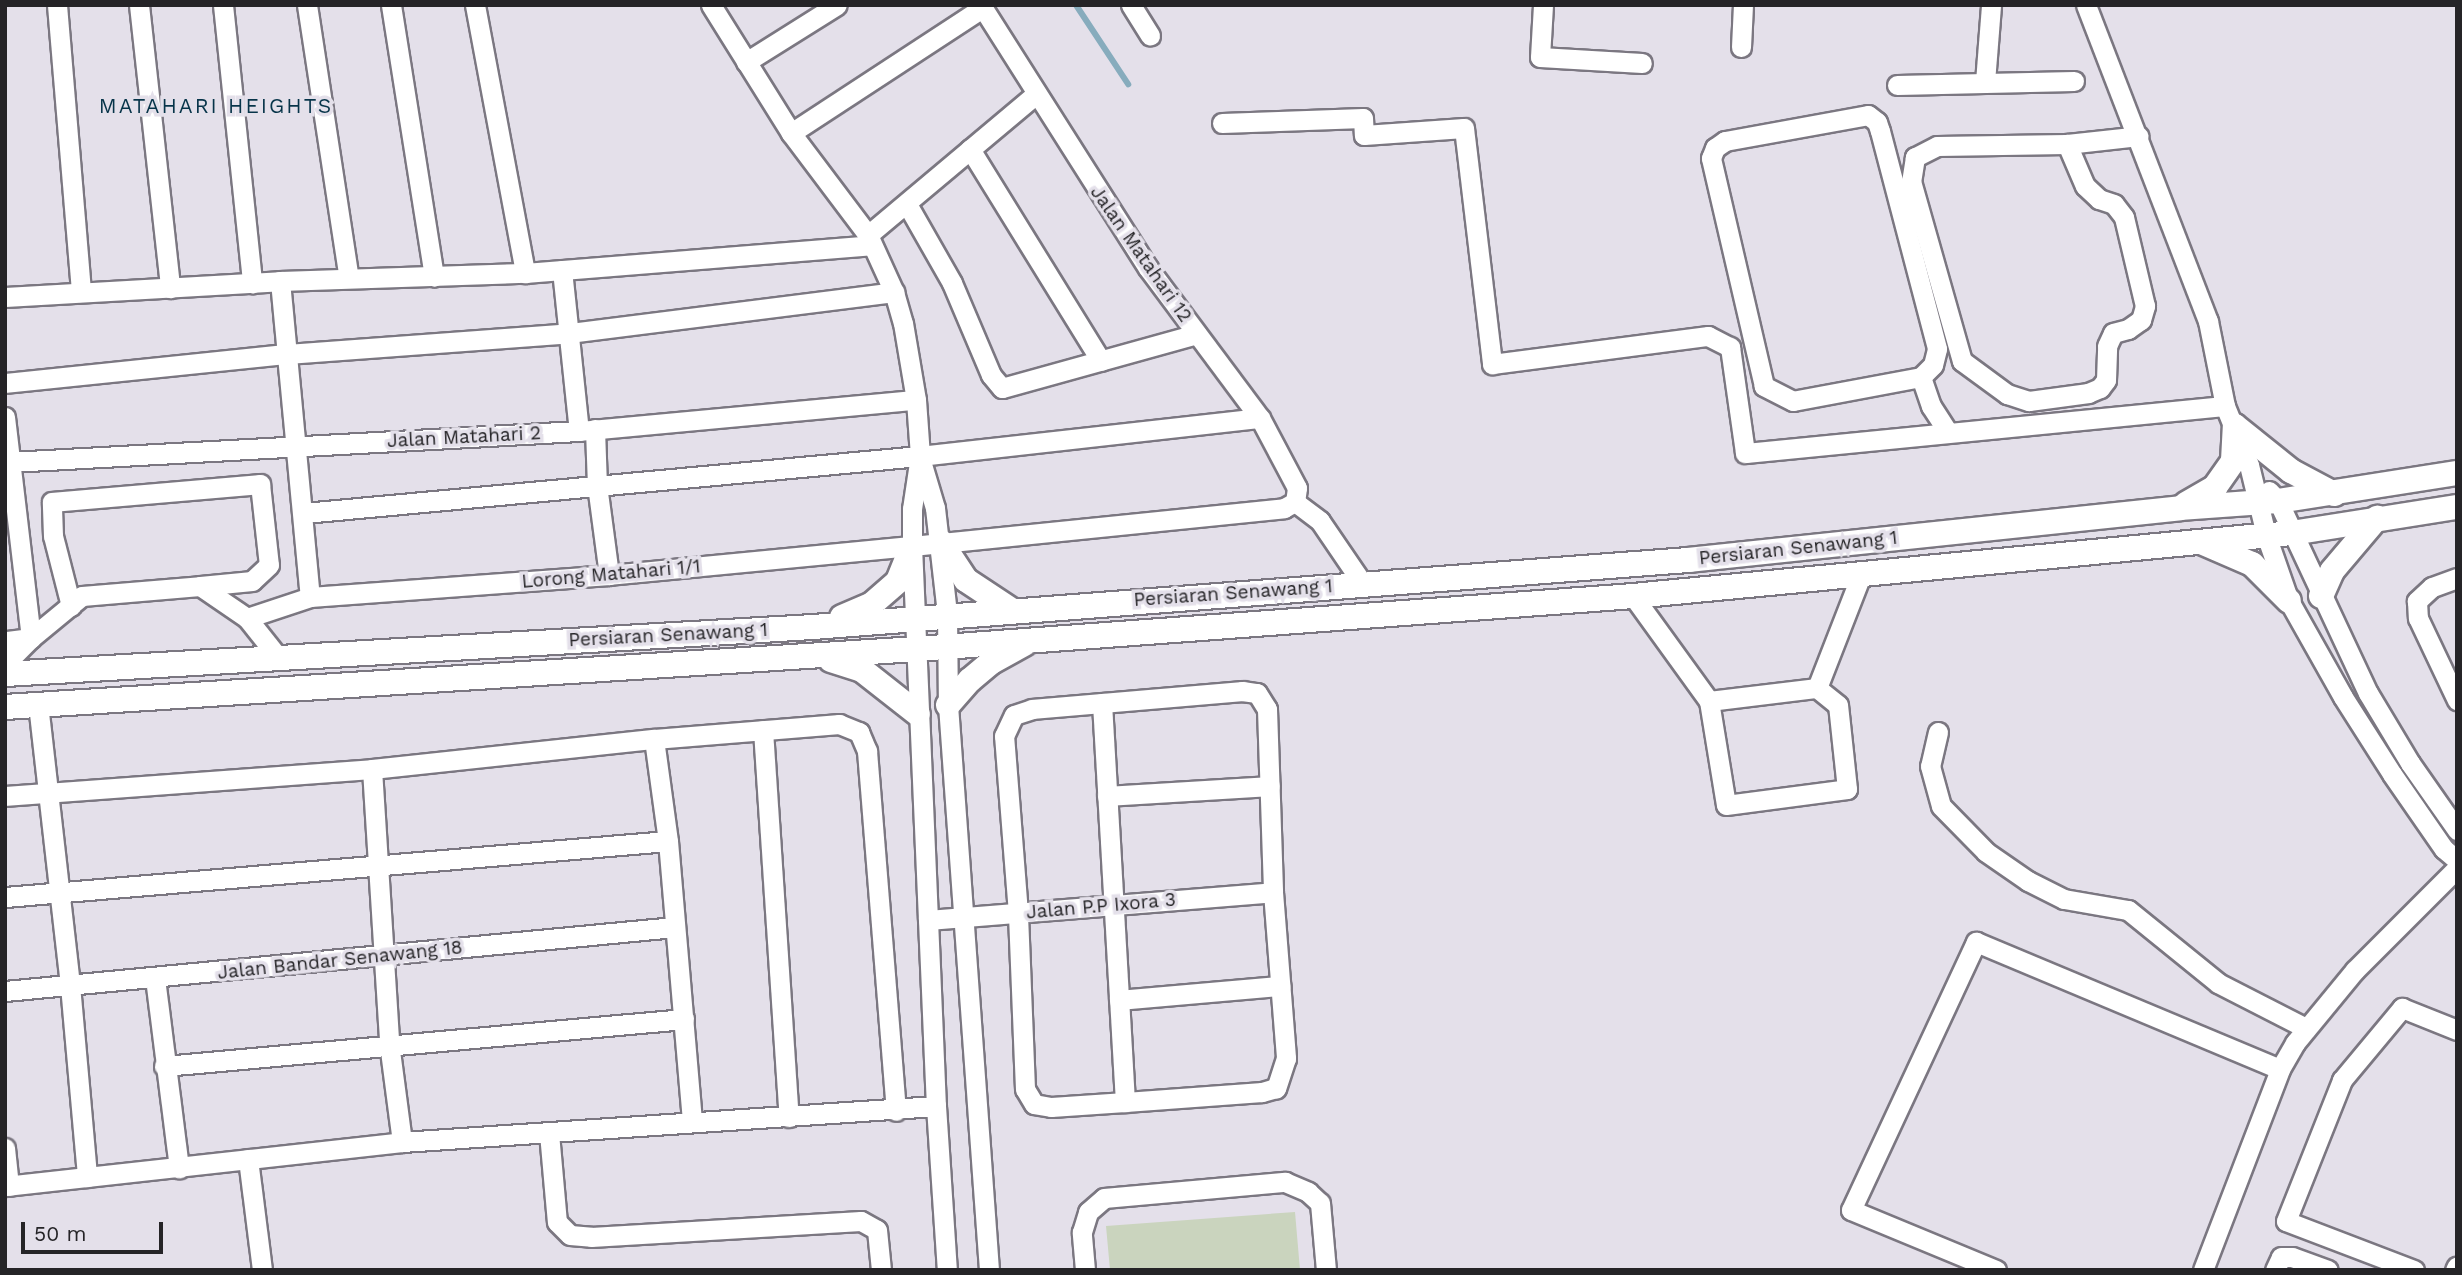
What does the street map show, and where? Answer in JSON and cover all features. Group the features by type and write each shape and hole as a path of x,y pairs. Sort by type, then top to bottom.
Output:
{"main road":[{"path":"2230,416 2291,471 2334,494"},
{"path":"2180,508 2215,487 2232,461 2230,416"},
{"name":"Persiaran Senawang 1","path":"5,674 916,618 1688,560 2180,508 2267,502 2334,494 2457,473"},
{"name":"Persiaran Senawang 1","path":"5,708 818,656 1633,596 2292,533 2457,507"},
{"path":"2321,596 2332,570 2347,549 2377,518"},
{"path":"2197,541 2252,564 2289,601"},
{"path":"941,542 966,580 1010,610"},
{"path":"825,624 872,604 898,581 912,546"},
{"path":"948,705 970,680 990,663 1031,640"},
{"path":"818,656 862,670 918,714"}],"street":[{"path":"57,5 80,292"},
{"path":"139,5 170,288"},
{"path":"223,5 252,283"},
{"path":"307,5 349,278"},
{"path":"391,5 434,277"},
{"path":"475,5 525,272"},
{"path":"711,5 791,133 869,240 894,292 916,400 920,456 935,508 941,542 947,614 948,705 989,1270"},
{"path":"746,62 837,5"},
{"path":"1131,5 1150,36"},
{"path":"1543,5 1541,57 1642,63"},
{"path":"1741,47 1743,5"},
{"path":"1985,82 1991,5"},
{"path":"2086,5 2139,136 2208,321 2230,416 2249,465 2267,502 2292,533 2375,704 2410,764 2457,830"},
{"path":"791,133 981,6"},
{"name":"Jalan Matahari 12","path":"981,6 1035,95 1148,268 1260,418 1297,488 1295,502"},
{"path":"1897,85 2074,81"},
{"path":"5,297 280,281 562,270 869,240 907,204 1035,95"},
{"path":"1868,115 1877,122 1937,349 1933,365 1921,377 1793,401 1764,386 1717,190 1711,158 1715,148 1726,141 1747,136 1868,115"},
{"path":"1222,123 1363,118 1364,135 1464,128 1492,364 1707,336 1730,347 1745,453 1947,432 2230,416"},
{"path":"2067,144 2085,186 2099,199 2114,204 2124,218 2145,306 2141,320 2128,329 2113,333 2107,346 2106,380 2099,388 2088,393 2029,401 2007,394 1962,361 1911,181 1915,157 1937,146 2067,144 2139,136"},
{"path":"970,149 1101,361"},
{"path":"907,204 952,283 991,375 1002,388 1197,334"},
{"path":"562,270 609,575"},
{"path":"280,281 310,597"},
{"path":"5,383 286,354 570,333 894,292"},
{"path":"1921,377 1931,406 1947,432"},
{"name":"Jalan Matahari 2","path":"10,462 587,430 916,400"},
{"path":"5,417 10,462 11,517 31,638"},
{"path":"304,513 920,456 1260,418"},
{"path":"920,456 912,509 912,546 936,1106 947,1270"},
{"path":"5,664 31,638 71,606 82,596 252,581 269,565 260,484 52,502 53,537 71,606"},
{"path":"1295,502 1320,521 1363,583"},
{"name":"Lorong Matahari 1/1","path":"247,618 310,597 609,575 912,546 1284,508 1295,502"},
{"path":"2267,502 2266,535 2289,601 2343,697 2452,850"},
{"path":"1817,688 1861,575"},
{"path":"2457,578 2432,587 2417,601 2418,618 2457,700"},
{"path":"200,586 247,618 278,657"},
{"path":"1633,596 1709,701 1726,805 1847,789 1838,705 1817,688 1709,701"},
{"path":"5,641 31,638"},
{"path":"1242,691 1256,693 1267,709 1270,786 1273,892 1286,1058 1276,1087 1262,1092 1125,1102 1051,1107 1034,1104 1025,1089 1018,913 1004,736 1014,715 1032,709 1242,691"},
{"path":"1102,703 1125,1102"},
{"path":"38,704 70,985 87,1177"},
{"path":"5,796 372,769 654,739 839,724 859,732 867,751 896,1111"},
{"path":"763,730 789,1116"},
{"path":"1938,732 1930,766 1941,806 1986,852 2028,881 2064,899 2127,910 2218,983 2306,1028"},
{"path":"654,739 668,841 692,1121"},
{"path":"372,769 389,1043 401,1142"},
{"path":"1107,796 1270,786"},
{"path":"5,897 668,841"},
{"path":"2203,1270 2280,1069 2306,1028 2355,970 2457,868"},
{"name":"Jalan P.P Ixora 3","path":"928,920 1273,892"},
{"name":"Jalan Bandar Senawang 18","path":"5,991 675,927"},
{"path":"1996,1270 1851,1210 1976,942 2280,1069"},
{"path":"155,978 179,1168"},
{"path":"1119,1000 1280,986"},
{"path":"2414,1270 2371,1262 2287,1221 2342,1080 2402,1009 2457,1031"},
{"path":"164,1066 389,1043 684,1018"},
{"path":"5,1148 7,1186 401,1142 692,1121 896,1111 936,1106"},
{"path":"549,1133 557,1222 570,1236 861,1221 877,1230 881,1270"},
{"path":"248,1159 262,1270"},
{"path":"1086,1270 1082,1232 1088,1212 1104,1198 1285,1182 1308,1192 1320,1203 1326,1270"},
{"path":"2275,1270 2281,1257 2292,1257 2328,1270"}],"green space":[{"path":"1295,1212 1300,1270 1110,1270 1106,1226"}],"waterway":[{"path":"1076,5 1128,84"}],"district":[{"name":"MATAHARI HEIGHTS","path":"216,106"}]}
